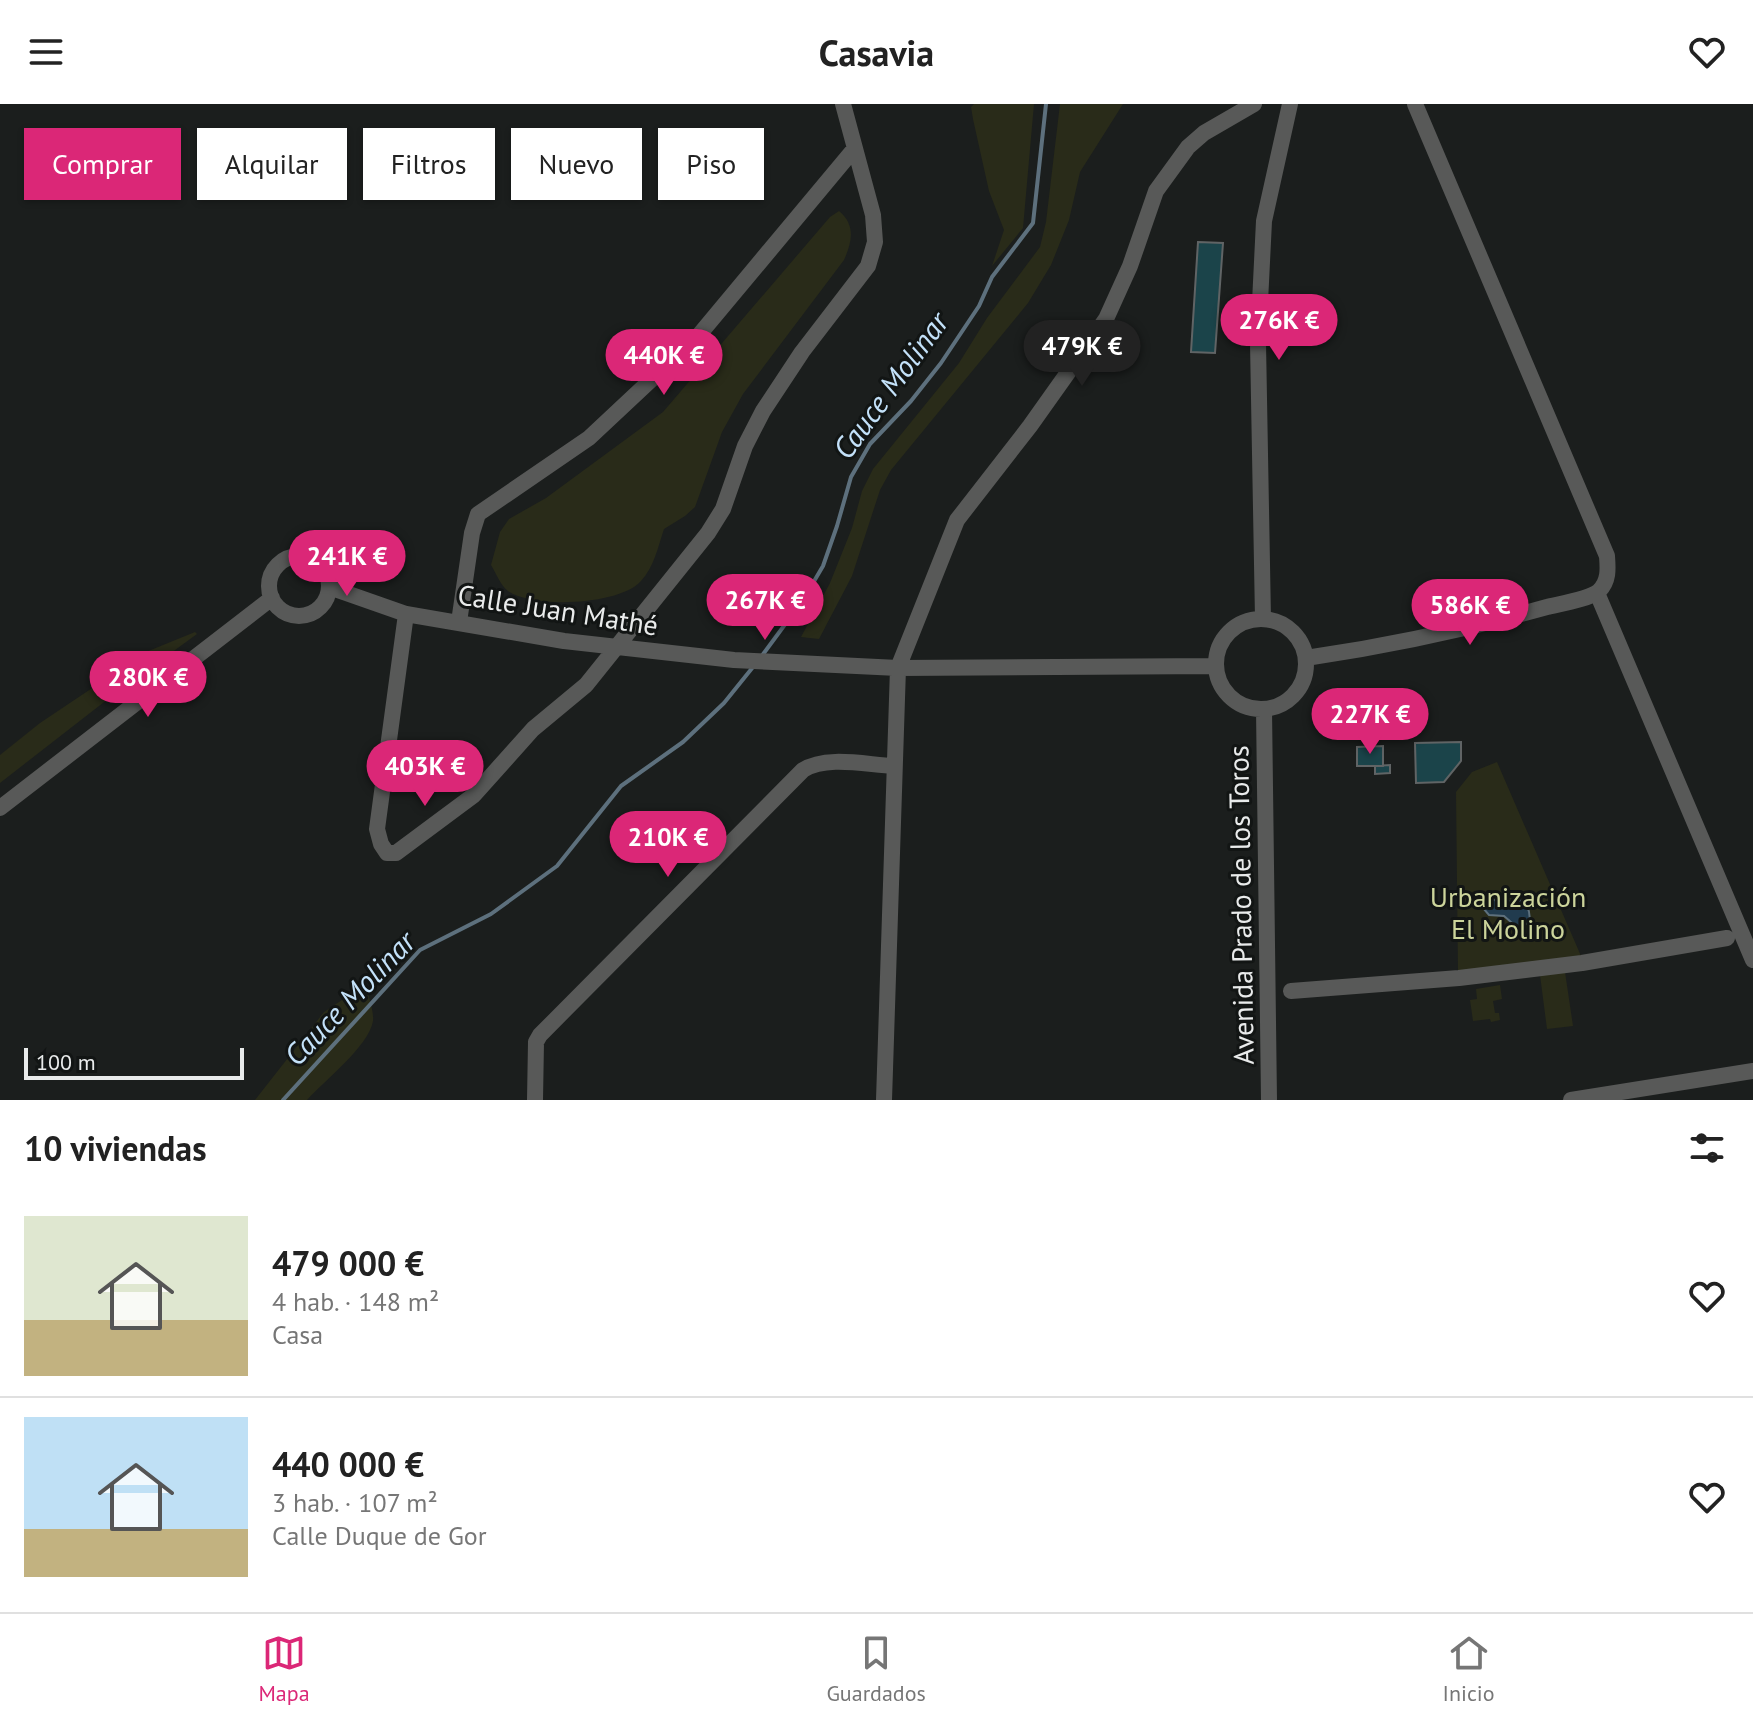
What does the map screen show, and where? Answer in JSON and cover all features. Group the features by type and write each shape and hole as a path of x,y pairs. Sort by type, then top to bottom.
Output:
{"street":[{"path":"406,614 377,829 387,853 396,853 405,848 474,795 533,729 586,685 708,533 723,509 745,446 763,411 802,352 868,266 873,254 875,230 843,104"},
{"path":"884,1100 898,668 957,520 1030,426 1106,319 1121,290 1146,213 1162,180 1188,147 1204,133 1254,104"},
{"path":"1263,619 1259,329 1264,221 1290,104"},
{"path":"1415,104 1607,556 1608,571 1601,587 1753,960"},
{"path":"459,622 472,533 478,514 589,438 674,360 699,335 855,148"},
{"path":"298,557 316,562 329,587 322,605 305,616 285,613 272,598 269,589 274,571 280,563 298,557"},
{"name":"Calle Juan Mathé","path":"329,587 406,614 615,648 741,660 898,668 1216,666"},
{"path":"1306,658 1493,622 1601,587"},
{"path":"0,808 272,598"},
{"path":"1263,619 1275,621 1296,635 1306,658 1304,679 1293,697 1274,708 1264,709 1250,708 1226,693 1216,666 1224,638 1235,627 1263,619"},
{"name":"Avenida Prado de los Toros","path":"1264,709 1269,1100"},
{"path":"535,1100 536,1042 540,1035 803,770 827,763 894,766"},
{"path":"1291,991 1474,976 1582,963 1727,938"},
{"path":"1571,1100 1753,1071"}],"green space":[{"path":"974,104 1034,104 1023,228 992,266 1004,230 989,191 973,119 971,107"},
{"path":"1060,104 1123,104 1080,172 1069,220 1051,265 1028,303 891,470 880,490 852,576 819,639 801,637 830,583 852,528 862,491 873,469 959,363 987,318 1040,247 1046,222"},
{"path":"839,211 848,222 851,234 844,260 743,394 722,432 695,507 664,529 652,563 641,581 615,595 576,602 537,600 508,591 491,565 500,532 509,519 546,498 663,412 830,217"},
{"path":"195,632 197,634 0,783 0,755 40,723 146,652"},
{"name":"Urbanización El Molino","path":"1497,762 1581,956 1458,972 1456,792 1472,772"},
{"path":"1565,972 1573,1026 1547,1029 1540,975"},
{"path":"1500,985 1502,999 1493,1001 1500,1020 1473,1021 1470,1000 1477,999 1476,989"},
{"path":"367,989 373,1017 370,1031 355,1052 307,1100 255,1100 324,1012 345,998"}],"water":[{"path":"1490,898 1503,904 1522,901 1529,910 1529,922 1519,929 1504,916 1489,915 1483,908"}],"building":[{"path":"1198,242 1223,243 1215,353 1191,352"},
{"path":"1461,742 1461,761 1444,782 1416,783 1415,743"},
{"path":"1383,746 1383,766 1357,766 1357,747"},
{"path":"1390,765 1390,773 1375,774 1375,766"}],"waterway":[{"name":"Cauce Molinar","path":"761,657 803,600 823,566 851,477 870,444 911,401 941,363 979,306 992,277 1033,223 1046,104"},
{"name":"Cauce Molinar","path":"283,1100 420,950 491,914 557,866 621,786 683,742 724,703 753,667"}]}
